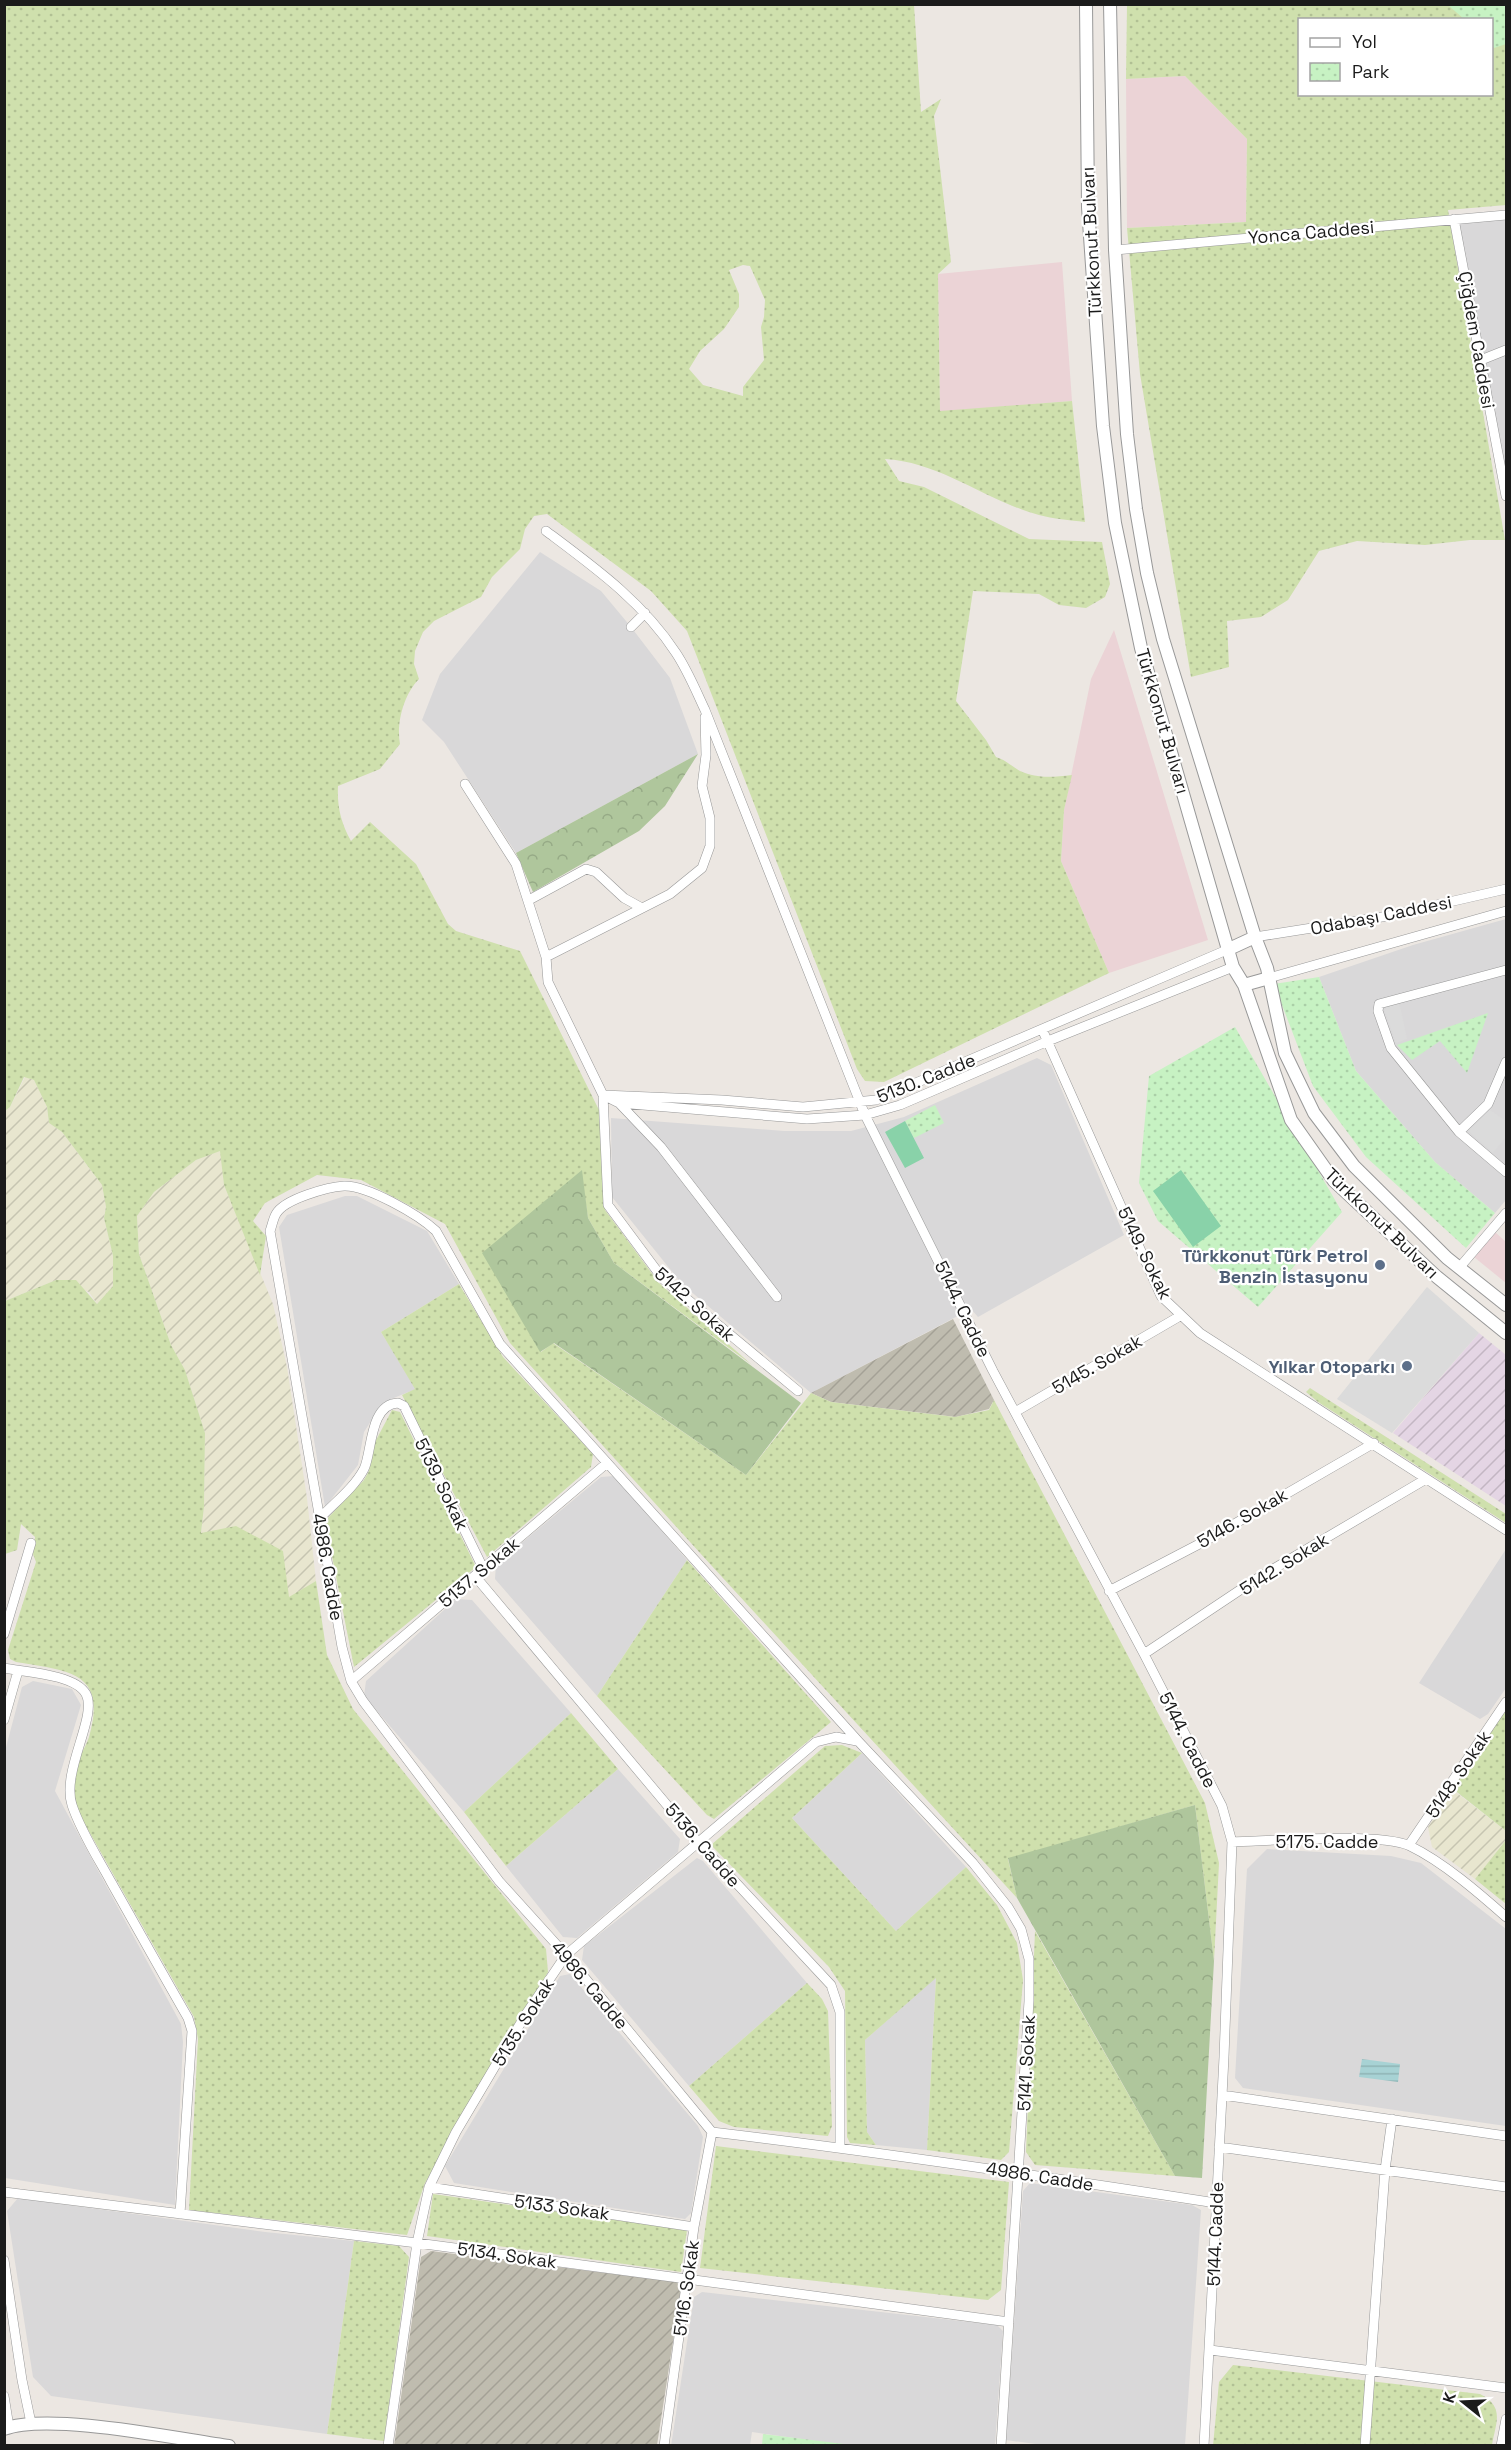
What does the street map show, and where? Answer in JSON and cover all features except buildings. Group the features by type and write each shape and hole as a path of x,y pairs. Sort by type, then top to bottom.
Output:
{"street":[{"name":"Türkkonut Bulvarı","path":"1086,4 1089,218 1102,426 1115,523 1141,648 1233,967 1244,985 1291,1120 1334,1181 1437,1277 1506,1333"},
{"name":"Türkkonut Bulvarı","path":"1110,4 1116,250 1127,434 1147,573 1163,639 1269,978 1285,1053 1314,1113 1354,1166 1459,1268 1506,1305"},
{"name":"Yonca Caddesi","path":"1116,250 1506,215"},
{"name":"Çiğdem Caddesi","path":"1454,219 1480,360 1502,455 1506,496"},
{"path":"1480,360 1506,350"},
{"name":"5144. Cadde","path":"546,531 609,578 645,613 675,651 705,710 866,1114 1015,1413 1144,1654 1222,1806 1232,1842 1204,2445"},
{"path":"631,627 645,613"},
{"path":"546,957 642,908 687,882 702,868 710,846 710,818 702,786 706,755 705,710"},
{"path":"465,784 516,864 546,957 548,982 603,1095 619,1102 661,1146 777,1297"},
{"path":"529,900 586,868 596,872 624,898 642,908"},
{"name":"Odabaşı Caddesi","path":"1256,937 1388,916 1506,889"},
{"name":"Odabaşı Caddesi","path":"1269,978 1506,911"},
{"path":"1229,949 1256,937"},
{"name":"5130. Cadde","path":"603,1095 722,1100 803,1107 862,1103 891,1096 1229,949"},
{"name":"5130. Cadde","path":"619,1102 807,1119 866,1114 900,1105 1048,1041 1233,967"},
{"path":"1506,970 1379,1004 1378,1011 1391,1048 1459,1132 1506,1172"},
{"path":"1244,985 1269,978"},
{"name":"5149. Sokak","path":"1042,1029 1161,1296 1200,1333 1506,1530"},
{"path":"1459,1132 1488,1104 1506,1062"},
{"name":"5142. Sokak","path":"603,1095 608,1205 663,1280 798,1391"},
{"name":"4986. Cadde","path":"859,1742 500,1344 436,1231 423,1219 361,1189 345,1186 297,1197 277,1212 270,1232 342,1647 351,1681 363,1701 474,1850 567,1955 712,2132 840,2147 1216,2203"},
{"path":"1459,1268 1506,1213"},
{"name":"5145. Sokak","path":"1015,1413 1180,1316"},
{"name":"5139. Sokak","path":"320,1518 363,1471 375,1426 391,1405 398,1403 404,1407 483,1569"},
{"name":"5146. Sokak","path":"1109,1591 1205,1541 1374,1443"},
{"name":"5137. Sokak","path":"351,1681 607,1463"},
{"name":"5142. Sokak","path":"1144,1654 1258,1578 1426,1479"},
{"path":"4,1634 31,1543"},
{"name":"5136. Cadde","path":"475,1576 698,1842 831,1985 837,1997 840,2012 840,2147"},
{"path":"4,1668 66,1680 82,1688 87,1696 86,1719 69,1780 72,1804 89,1842 188,2018 192,2031 180,2214"},
{"path":"4,1720 18,1671"},
{"name":"5148. Sokak","path":"1409,1845 1506,1702"},
{"name":"5135. Sokak","path":"388,2445 417,2243 429,2187 456,2132 526,2014 567,1955 816,1742 836,1737 859,1742"},
{"name":"5141. Sokak","path":"859,1742 973,1863 1008,1907 1021,1929 1029,1959 1020,2173 1001,2445"},
{"name":"5175. Cadde","path":"1232,1842 1371,1839 1409,1845 1485,1898 1506,1917"},
{"path":"1222,2095 1506,2136"},
{"path":"1365,2445 1385,2170 1392,2119"},
{"name":"5116. Sokak","path":"664,2445 694,2227 712,2132"},
{"path":"1219,2147 1506,2187"},
{"name":"5133 Sokak","path":"429,2187 694,2227"},
{"name":"5134. Sokak","path":"4,2192 77,2199 1010,2322"},
{"path":"4,2260 22,2380 31,2423"},
{"path":"1210,2350 1506,2388"},
{"path":"4,2396 7,2428 31,2423 81,2426 229,2445"},
{"path":"1501,2445 1506,2419"}],"shaded area":[{"path":"1185,76 1247,139 1246,222 1127,228 1126,79"},
{"path":"1506,215 1506,491 1454,219"},
{"path":"1062,262 1072,401 940,412 938,274"},
{"path":"540,552 601,591 631,627 670,678 698,754 516,853 444,742 422,720 440,674"},
{"path":"1114,630 1208,940 1109,973 1061,861 1064,810 1091,679"},
{"path":"1506,919 1506,1200 1495,1213 1435,1162 1356,1071 1319,977 1413,945"},
{"path":"1399,1002 1407,1039 1396,1043 1384,1009"},
{"path":"1037,1058 1051,1065 1124,1235 978,1317 971,1309 811,1393 682,1284 612,1197 611,1118 784,1131 851,1131 904,1117"},
{"path":"25,1077 34,1080 47,1107 49,1123 62,1132 102,1185 106,1207 104,1218 113,1256 113,1286 97,1304 89,1292 56,1280 5,1301 5,1111 10,1107"},
{"path":"1490,1110 1506,1121 1506,1137 1493,1153 1468,1131"},
{"path":"221,1150 224,1185 273,1304 287,1367 307,1498 316,1581 289,1598 201,1534 204,1507 205,1433 185,1370 171,1345 139,1254 137,1216 154,1192 196,1160"},
{"path":"345,1196 357,1196 427,1231 459,1284 381,1332 416,1389 391,1399 380,1407 364,1432 358,1465 325,1507 279,1227 287,1215"},
{"path":"1495,1232 1506,1242 1506,1283 1474,1257"},
{"name":"Yılkar Otoparkı","path":"1427,1287 1479,1333 1392,1433 1337,1399"},
{"path":"953,1319 994,1400 989,1409 956,1417 831,1402 811,1393"},
{"path":"1479,1333 1506,1355 1506,1506 1393,1433"},
{"path":"614,1476 687,1560 597,1696 495,1579 496,1564 601,1477"},
{"path":"1506,1549 1506,1688 1488,1714 1480,1719 1419,1683"},
{"path":"456,1599 472,1600 571,1713 464,1812 364,1696 366,1681"},
{"path":"33,1681 72,1689 81,1705 55,1791 181,2024 183,2042 175,2205 5,2178 5,1751 22,1687"},
{"path":"862,1753 966,1867 896,1931 792,1818"},
{"path":"618,1769 680,1839 678,1852 577,1938 563,1937 506,1866"},
{"path":"1453,1790 1506,1831 1506,1840 1475,1879 1432,1847 1428,1827"},
{"path":"1267,1849 1391,1856 1421,1863 1506,1929 1506,2126 1243,2088 1235,2078 1247,1869"},
{"path":"697,1858 703,1861 807,1983 689,2086 582,1960 584,1946"},
{"path":"570,1974 698,2126 703,2137 691,2213 685,2219 454,2183 445,2166 560,1976"},
{"path":"936,1977 927,2150 876,2145 867,2132 865,2040"},
{"path":"1030,2183 1192,2205 1201,2210 1185,2445 1050,2446 1006,2440 1023,2191"},
{"path":"18,2198 265,2232 354,2241 327,2434 51,2396 33,2377 7,2211"},
{"path":"431,2251 677,2282 681,2290 657,2445 394,2446 421,2257"},
{"path":"702,2292 997,2325 1003,2331 995,2445 852,2446 752,2432 750,2445 671,2446 694,2297"}],"green space":[{"path":"4,5 914,5 921,112 941,99 934,116 951,262 938,274 940,411 1072,401 1085,522 1039,515 1019,509 944,474 906,462 885,459 899,481 924,487 1029,539 1102,542 1110,584 1105,597 1086,608 1059,605 1039,594 973,591 956,701 996,757 1020,771 1033,775 1052,777 1072,775 1064,810 1061,861 1109,973 884,1082 865,1081 857,1069 687,631 651,591 547,514 534,516 525,529 520,549 492,577 481,597 434,621 423,632 415,651 414,664 419,679 402,709 399,727 400,744 380,769 338,786 339,808 351,841 370,822 416,864 448,924 456,931 520,951 600,1112 605,1210 659,1283 752,1365 614,1263 588,1218 581,1171 541,1352 553,1343 746,1475 811,1393 831,1402 955,1417 989,1410 994,1400 1205,1803 1219,1863 1214,1961 1195,1805 1008,1859 1017,1898 510,1343 445,1224 361,1180 317,1175 265,1203 253,1221 266,1236 260,1275 224,1185 220,1151 196,1160 154,1192 137,1216 139,1254 171,1345 185,1370 205,1433 204,1507 201,1533 236,1526 283,1551 289,1597 316,1581 327,1655 353,1709 546,1949 548,1972 425,2183 407,2235 189,2210 198,2039 194,2017 78,1812 72,1789 72,1775 89,1737 93,1699 88,1687 79,1678 52,1668 16,1662 10,1659 8,1650 36,1562 33,1554 35,1537 21,1524 17,1550 5,1554 5,1301 56,1280 76,1280 97,1304 113,1286 113,1256 104,1218 106,1207 102,1185 62,1132 49,1123 47,1107 34,1080 24,1077 10,1107 5,1111","holes":["743,265 750,266 765,300 761,327 764,360 743,387 743,396 703,385 689,369 700,351 724,329 739,307 739,294 729,270"]},
{"path":"1127,5 1506,5 1506,205 1448,210 1505,540 1470,540 1425,545 1357,541 1319,551 1288,600 1261,617 1227,621 1229,667 1191,677 1140,374 1127,228 1246,222 1247,139 1185,76 1126,79"},
{"path":"1448,5 1506,5 1506,44 1493,46 1493,18 1463,18"},
{"path":"698,754 665,806 639,831 533,892 516,853"},
{"path":"1319,977 1356,1071 1435,1162 1495,1213 1466,1248 1366,1157 1313,1086 1274,984"},
{"path":"1488,1013 1467,1073 1440,1041 1412,1060 1397,1045"},
{"path":"1235,1027 1342,1212 1258,1307 1158,1221 1139,1183 1149,1076"},
{"path":"935,1105 944,1123 914,1138 905,1121"},
{"path":"905,1121 924,1158 905,1168 885,1132"},
{"path":"582,1170 588,1218 614,1263 801,1403 746,1475 554,1343 540,1352 482,1253"},
{"path":"1181,1170 1221,1226 1193,1247 1153,1191"},
{"path":"459,1284 503,1357 593,1454 591,1467 487,1557 402,1395 415,1389 381,1332"},
{"path":"1310,1388 1506,1514 1506,1523 1318,1402 1306,1392"},
{"path":"392,1410 400,1412 476,1567 354,1667 325,1521 364,1480 369,1471 375,1442"},
{"path":"687,1560 831,1722 714,1819 707,1815 597,1696"},
{"path":"1506,1707 1506,1831 1453,1789"},
{"path":"571,1713 618,1769 506,1866 464,1812"},
{"path":"842,1745 862,1753 792,1818 896,1931 966,1867 997,1905 1017,1943 1023,1980 1009,2152 1001,2160 927,2150 936,1978 865,2040 867,2132 876,2145 850,2143 847,2137 845,1991 829,1967 711,1845 825,1746"},
{"path":"1195,1805 1214,1961 1202,2178 1175,2176 1017,1898 1008,1858"},
{"path":"1506,1840 1506,1904 1475,1879"},
{"path":"1035,1931 1175,2176 1035,2165 1026,2152"},
{"path":"807,1983 822,1999 828,2011 832,2126 828,2136 734,2127 719,2121 689,2086"},
{"path":"716,2146 1009,2182 1001,2290 988,2300 700,2268"},
{"path":"433,2194 687,2230 681,2272 427,2236"},
{"path":"354,2241 399,2246 409,2257 384,2441 327,2434"},
{"path":"1233,2365 1480,2394 1493,2404 1496,2410 1497,2422 1492,2445 1213,2446 1219,2382"},
{"path":"763,2434 852,2445 762,2445"}],"water":[{"path":"1362,2059 1400,2064 1398,2082 1359,2077"}],"place":[{"name":"Türkkonut Türk Petrol Benzin İstasyonu","path":"1380,1265"},
{"name":"Yılkar Otoparkı","path":"1407,1366"}]}
